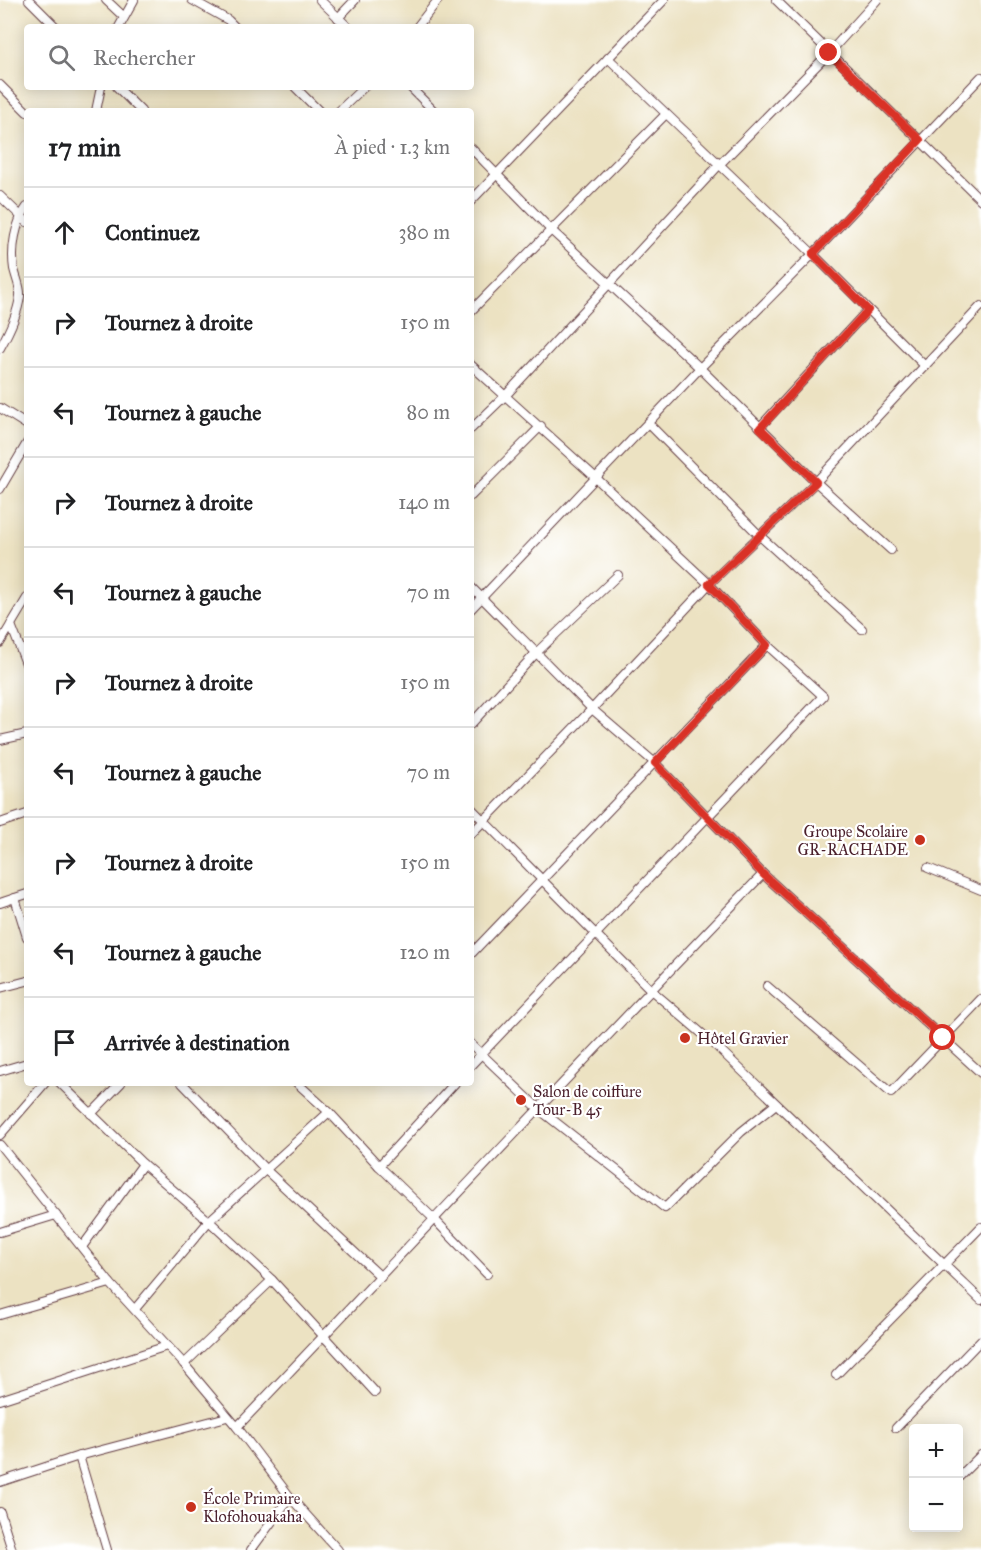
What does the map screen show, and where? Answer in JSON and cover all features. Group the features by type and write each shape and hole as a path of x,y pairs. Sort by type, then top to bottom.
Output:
{"street":[{"path":"29,0 53,24"},
{"path":"106,0 124,17"},
{"path":"120,24 134,0"},
{"path":"192,0 232,24"},
{"path":"320,0 345,24"},
{"path":"338,18 355,0"},
{"path":"419,24 438,0"},
{"path":"474,198 664,0"},
{"path":"776,0 981,200"},
{"path":"474,426 506,395 719,165 829,53 877,0"},
{"path":"608,58 813,254 925,366"},
{"path":"474,606 981,77"},
{"path":"0,85 24,109"},
{"path":"96,108 100,90"},
{"path":"120,90 138,108"},
{"path":"298,90 316,108"},
{"path":"342,108 360,90"},
{"path":"413,90 431,108"},
{"path":"474,307 666,114"},
{"path":"474,151 552,230 700,368 816,482 891,550"},
{"path":"0,196 24,219"},
{"path":"0,348 14,320 21,294 14,267 14,242 20,215 24,210"},
{"path":"474,831 709,584 816,482 981,306"},
{"path":"760,428 868,310"},
{"path":"474,368 541,426 709,584 767,645 823,696 474,1062"},
{"path":"0,408 24,423"},
{"path":"648,423 760,536 862,629"},
{"path":"474,493 541,426"},
{"path":"0,489 24,447"},
{"path":"474,721 536,652 618,575"},
{"path":"474,590 592,709 655,763 763,874 981,1073"},
{"path":"0,643 24,603"},
{"path":"11,625 24,658"},
{"path":"474,951 767,645"},
{"path":"0,740 24,735"},
{"path":"474,811 651,990 713,1043 981,1300"},
{"path":"0,823 24,815"},
{"path":"928,868 981,890"},
{"path":"237,1427 763,874"},
{"path":"0,903 24,895"},
{"path":"15,898 24,928"},
{"path":"0,988 24,982"},
{"path":"767,986 891,1093 981,999"},
{"path":"474,1047 540,1110 665,1208 741,1132 776,1104"},
{"path":"0,1071 24,1064"},
{"path":"0,1135 42,1086"},
{"path":"63,1086 143,1164 272,1280 375,1392"},
{"path":"92,1113 118,1086"},
{"path":"185,1086 267,1171 381,1277"},
{"path":"300,1086 329,1112 379,1166 487,1274"},
{"path":"379,1166 451,1086"},
{"path":"135,1309 209,1221 267,1171 329,1112"},
{"path":"0,1145 110,1283 184,1364 237,1427 290,1497 338,1550"},
{"path":"82,1247 143,1164"},
{"path":"0,1232 56,1215"},
{"path":"836,1375 981,1227"},
{"path":"184,1364 272,1280"},
{"path":"0,1315 110,1283"},
{"path":"896,1428 981,1340"},
{"path":"0,1400 166,1346"},
{"path":"0,1482 79,1456 227,1417"},
{"path":"963,1473 981,1455"},
{"path":"79,1456 107,1550"},
{"path":"251,1550 290,1497"},
{"path":"0,1512 12,1550"}],"place":[{"name":"Groupe Scolaire GR-RACHADE","path":"920,840"},
{"name":"Hôtel Gravier","path":"685,1038"},
{"name":"Salon de coiffure Tour-B 45","path":"521,1100"},
{"name":"École Primaire Klofohouakaha","path":"191,1507"}],"route":[{"path":"829,53 920,140 813,254 868,310 760,428 816,482 709,584 767,645 655,763 763,874 943,1038"}]}
